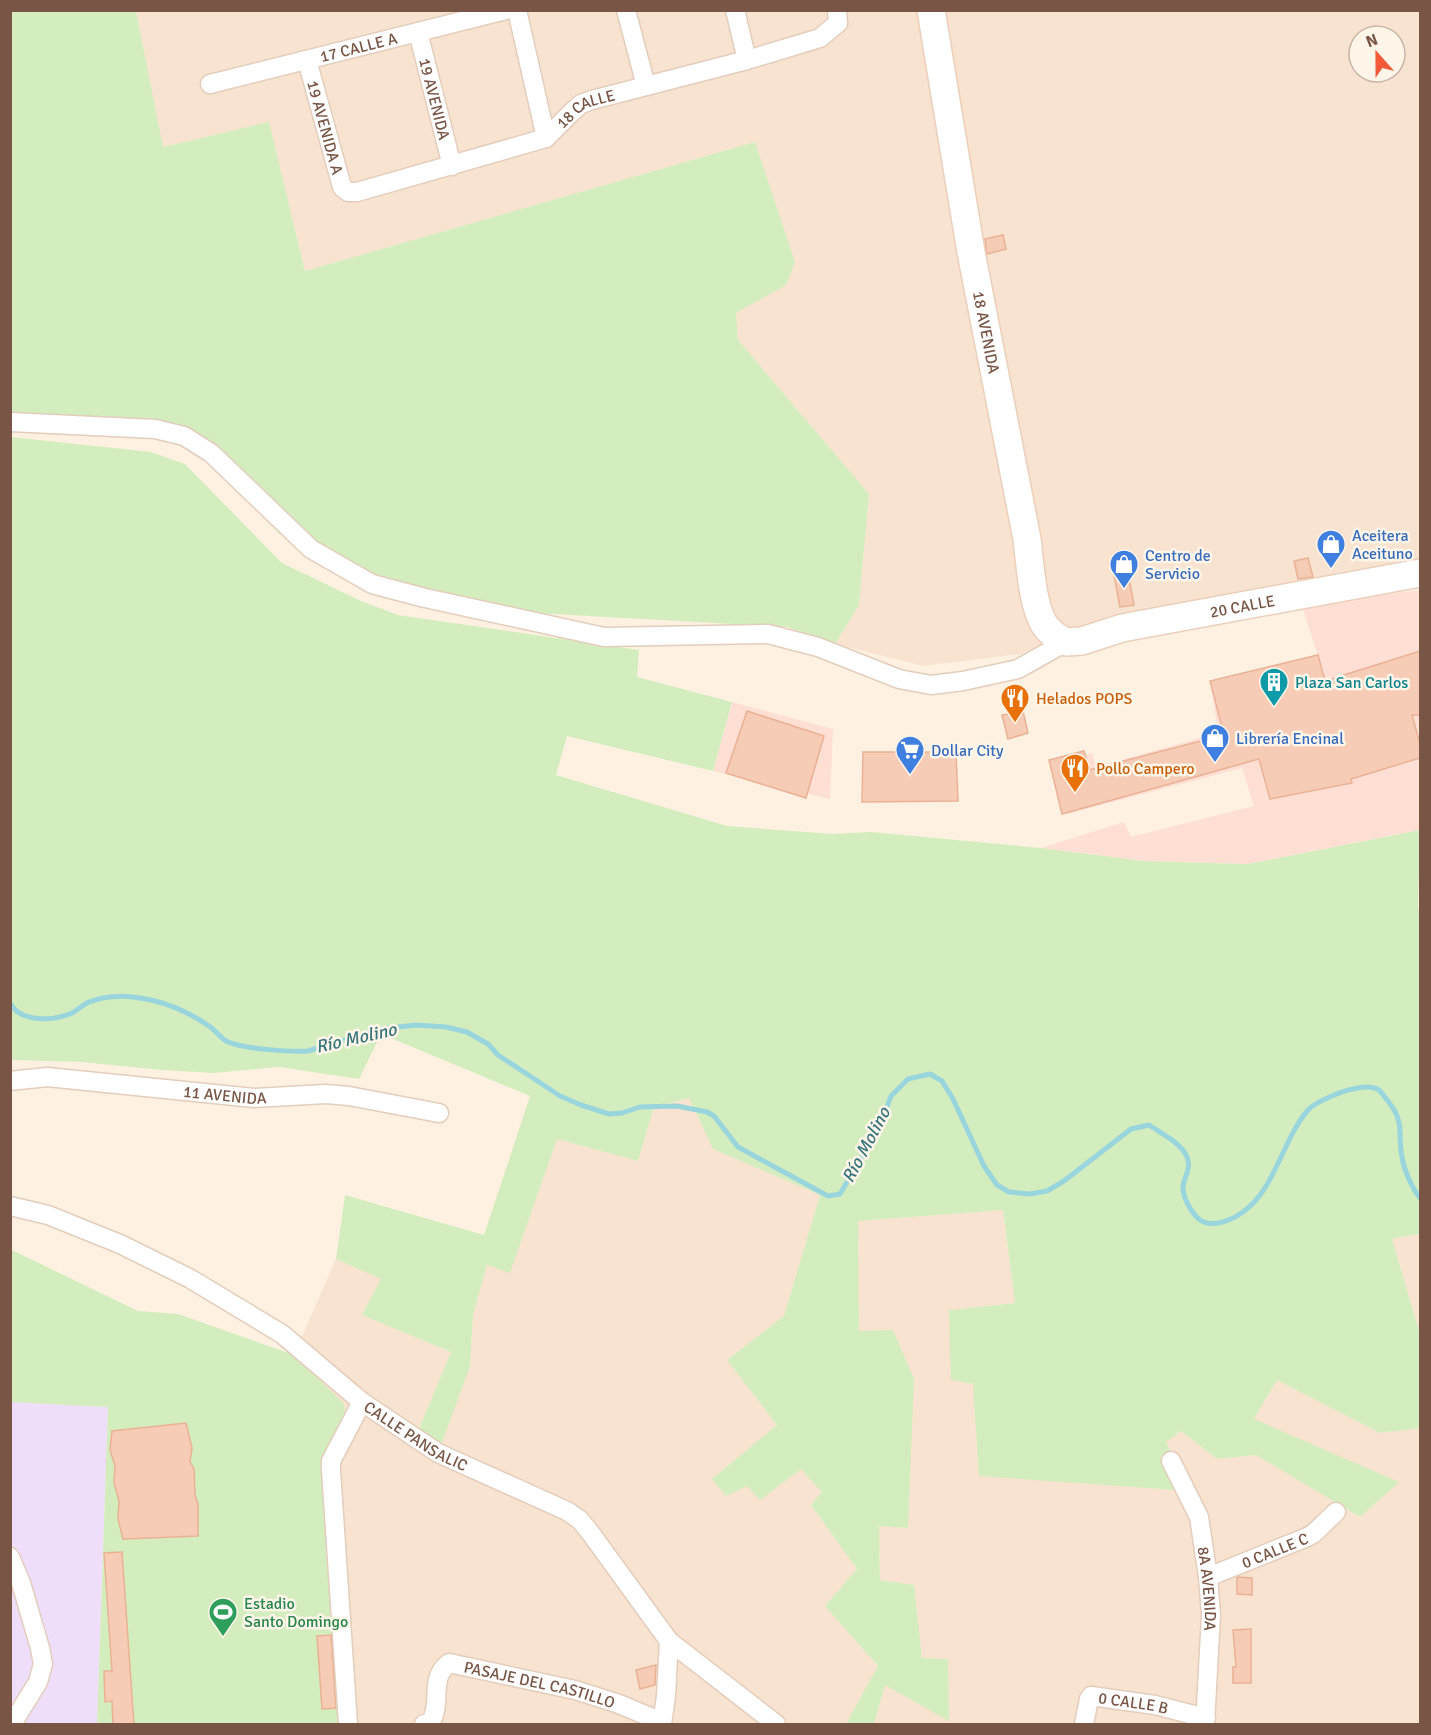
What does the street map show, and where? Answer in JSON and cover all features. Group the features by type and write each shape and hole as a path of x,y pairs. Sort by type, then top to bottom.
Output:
{"street":[{"name":"17 CALLE A","path":"210,84 506,10"},
{"path":"517,10 546,138"},
{"path":"626,10 646,86"},
{"path":"735,10 747,60"},
{"path":"828,10 829,32"},
{"path":"829,32 838,23 837,10"},
{"name":"18 AVENIDA","path":"931,10 971,252 1027,539 1033,587 1044,623 1066,642"},
{"name":"19 AVENIDA","path":"418,32 452,166"},
{"name":"18 CALLE","path":"348,192 357,192 546,138 581,104 747,60 820,38 829,32"},
{"name":"19 AVENIDA A","path":"307,60 342,187 348,192"},
{"path":"10,422 155,429 184,435 211,453 311,549 372,584 424,598 604,637 768,634 818,647 899,679 931,685 963,681 1018,669 1066,642"},
{"name":"20 CALLE","path":"1066,642 1082,641 1122,628 1420,573"},
{"name":"11 AVENIDA","path":"10,1082 47,1077 254,1098 326,1094 440,1113"},
{"name":"CALLE PANSALIC","path":"10,1206 48,1215 110,1240 189,1278 282,1334 362,1402 438,1453 567,1511 580,1520 669,1641 776,1725"},
{"path":"348,1725 331,1461 362,1402"},
{"name":"8A AVENIDA","path":"1171,1461 1199,1517 1208,1577 1211,1615 1205,1721"},
{"name":"0 CALLE C","path":"1208,1577 1313,1534 1336,1512"},
{"path":"10,1557 21,1583 43,1664 38,1682 12,1725"},
{"path":"662,1723 669,1641"},
{"name":"PASAJE DEL CASTILLO","path":"424,1725 430,1723 435,1715 437,1679 441,1669 449,1663 575,1690 619,1704 662,1723"},
{"name":"0 CALLE B","path":"1084,1725 1091,1696 1155,1705 1205,1721"}],"shaded area":[{"path":"136,11 1420,11 1420,563 1332,574 1109,616 1021,654 923,666 835,644 859,604 869,494 738,340 736,313 786,285 755,142 305,271 269,123 162,147"},
{"path":"1420,590 1420,830 1248,864 1145,861 1041,848 1124,822 1131,837 1254,806 1242,768 1067,814 1054,762 1092,753 1096,767 1218,733 1211,682 1318,656 1302,606"},
{"path":"732,702 833,729 830,799 713,771"},
{"path":"690,1098 713,1149 820,1195 784,1316 727,1360 777,1425 747,1486 801,1468 822,1492 811,1505 857,1569 825,1606 878,1666 846,1724 351,1724 337,1466 347,1424 344,1404 294,1355 336,1259 382,1279 362,1315 451,1352 419,1429 470,1366 473,1315 487,1265 510,1272 557,1139 638,1161 654,1107"},
{"path":"1003,1210 1015,1303 949,1310 973,1384 1190,1491 1166,1441 1181,1431 1217,1459 1256,1455 1360,1517 1398,1482 1253,1420 1277,1380 1380,1433 1420,1428 1420,1724 874,1724 885,1685 948,1660 922,1659 913,1585 880,1580 879,1526 908,1528 859,1331 857,1221"},
{"path":"1420,1234 1420,1334 1392,1239"},
{"path":"10,1402 108,1407 97,1724 11,1724"}],"green space":[{"path":"10,11 136,11 163,147 269,122 305,271 755,142 795,262 786,285 736,313 738,340 869,494 859,605 835,644 787,627 482,610 364,581 278,533 209,453 156,424 11,413"},
{"path":"11,437 151,452 185,464 282,563 361,601 398,615 639,650 637,677 732,702 713,771 567,736 556,775 727,826 832,834 871,832 1041,848 1145,861 1248,864 1420,830 1418,909 1420,910 1420,1234 1392,1239 1420,1334 1420,1428 1380,1433 1277,1380 1254,1419 1399,1482 1360,1517 1256,1455 1217,1459 1181,1431 1166,1442 1190,1491 979,1476 973,1384 951,1380 949,1310 1015,1303 1003,1210 858,1221 859,1331 893,1330 914,1379 908,1528 879,1526 880,1580 914,1585 922,1658 948,1659 949,1721 885,1685 874,1724 846,1724 878,1666 825,1606 857,1569 811,1505 822,1492 801,1469 760,1500 747,1486 726,1496 712,1479 777,1425 727,1360 784,1316 820,1195 713,1149 689,1098 654,1107 638,1161 557,1139 510,1273 487,1265 473,1315 470,1366 439,1451 419,1429 451,1352 362,1315 381,1279 336,1259 345,1195 484,1235 530,1096 381,1034 359,1079 279,1067 214,1073 82,1062 11,1060"},
{"path":"10,1249 138,1311 178,1314 294,1355 344,1404 347,1424 337,1466 351,1724 97,1724 108,1407 11,1402"}],"building":[{"path":"1003,235 1006,249 987,254 985,239"},
{"path":"1308,558 1313,577 1298,579 1294,561"},
{"name":"Centro de Servicio","path":"1128,573 1134,605 1120,607 1114,575"},
{"name":"Plaza San Carlos","path":"1420,651 1420,715 1412,715 1420,744 1420,758 1351,779 1352,783 1270,799 1259,759 1062,814 1049,760 1084,751 1089,770 1224,735 1210,681 1318,655 1325,681"},
{"path":"747,711 824,736 806,798 726,773"},
{"name":"Helados POPS","path":"1023,711 1028,733 1008,739 1002,715"},
{"name":"Dollar City","path":"863,752 956,752 958,801 862,802"},
{"path":"186,1423 192,1448 190,1462 194,1469 195,1495 198,1504 198,1536 123,1539 118,1519 119,1501 114,1483 115,1466 110,1450 112,1431"},
{"path":"122,1552 134,1725 113,1725 112,1701 105,1702 104,1671 112,1671 104,1553"},
{"path":"1237,1577 1252,1578 1252,1595 1237,1594"},
{"path":"1251,1629 1251,1683 1233,1683 1233,1667 1236,1667 1233,1630"},
{"path":"331,1635 336,1708 322,1709 317,1636"},
{"path":"656,1665 655,1685 640,1689 636,1670"}],"waterway":[{"name":"Río Molino","path":"10,1003 22,1014 47,1019 72,1013 86,1003 101,998 123,996 143,998 163,1003 191,1015 233,1044 278,1050 308,1051 381,1029 416,1025 446,1027 467,1032 488,1044 498,1055 560,1096 581,1105 609,1114 622,1113 640,1107 677,1106 707,1112 714,1116 738,1147 828,1196 840,1194 880,1126 891,1096 908,1079 930,1074 942,1081 953,1099 984,1166 997,1185 1009,1192 1030,1194 1047,1191 1064,1181 1131,1129 1149,1125 1184,1152 1187,1157 1188,1170 1183,1188 1188,1206 1203,1222 1209,1223 1226,1221 1242,1213 1255,1201 1274,1172 1298,1124 1311,1107 1342,1092 1370,1087 1379,1090 1394,1109 1399,1122 1406,1173 1420,1198"}],"place":[{"name":"Aceitera Aceituno","path":"1331,570"},
{"name":"Centro de Servicio","path":"1124,590"},
{"name":"Plaza San Carlos","path":"1274,708"},
{"name":"Helados POPS","path":"1015,724"},
{"name":"Librería Encinal","path":"1215,764"},
{"name":"Dollar City","path":"910,776"},
{"name":"Pollo Campero","path":"1075,794"},
{"name":"Estadio Santo Domingo","path":"223,1638"}]}
